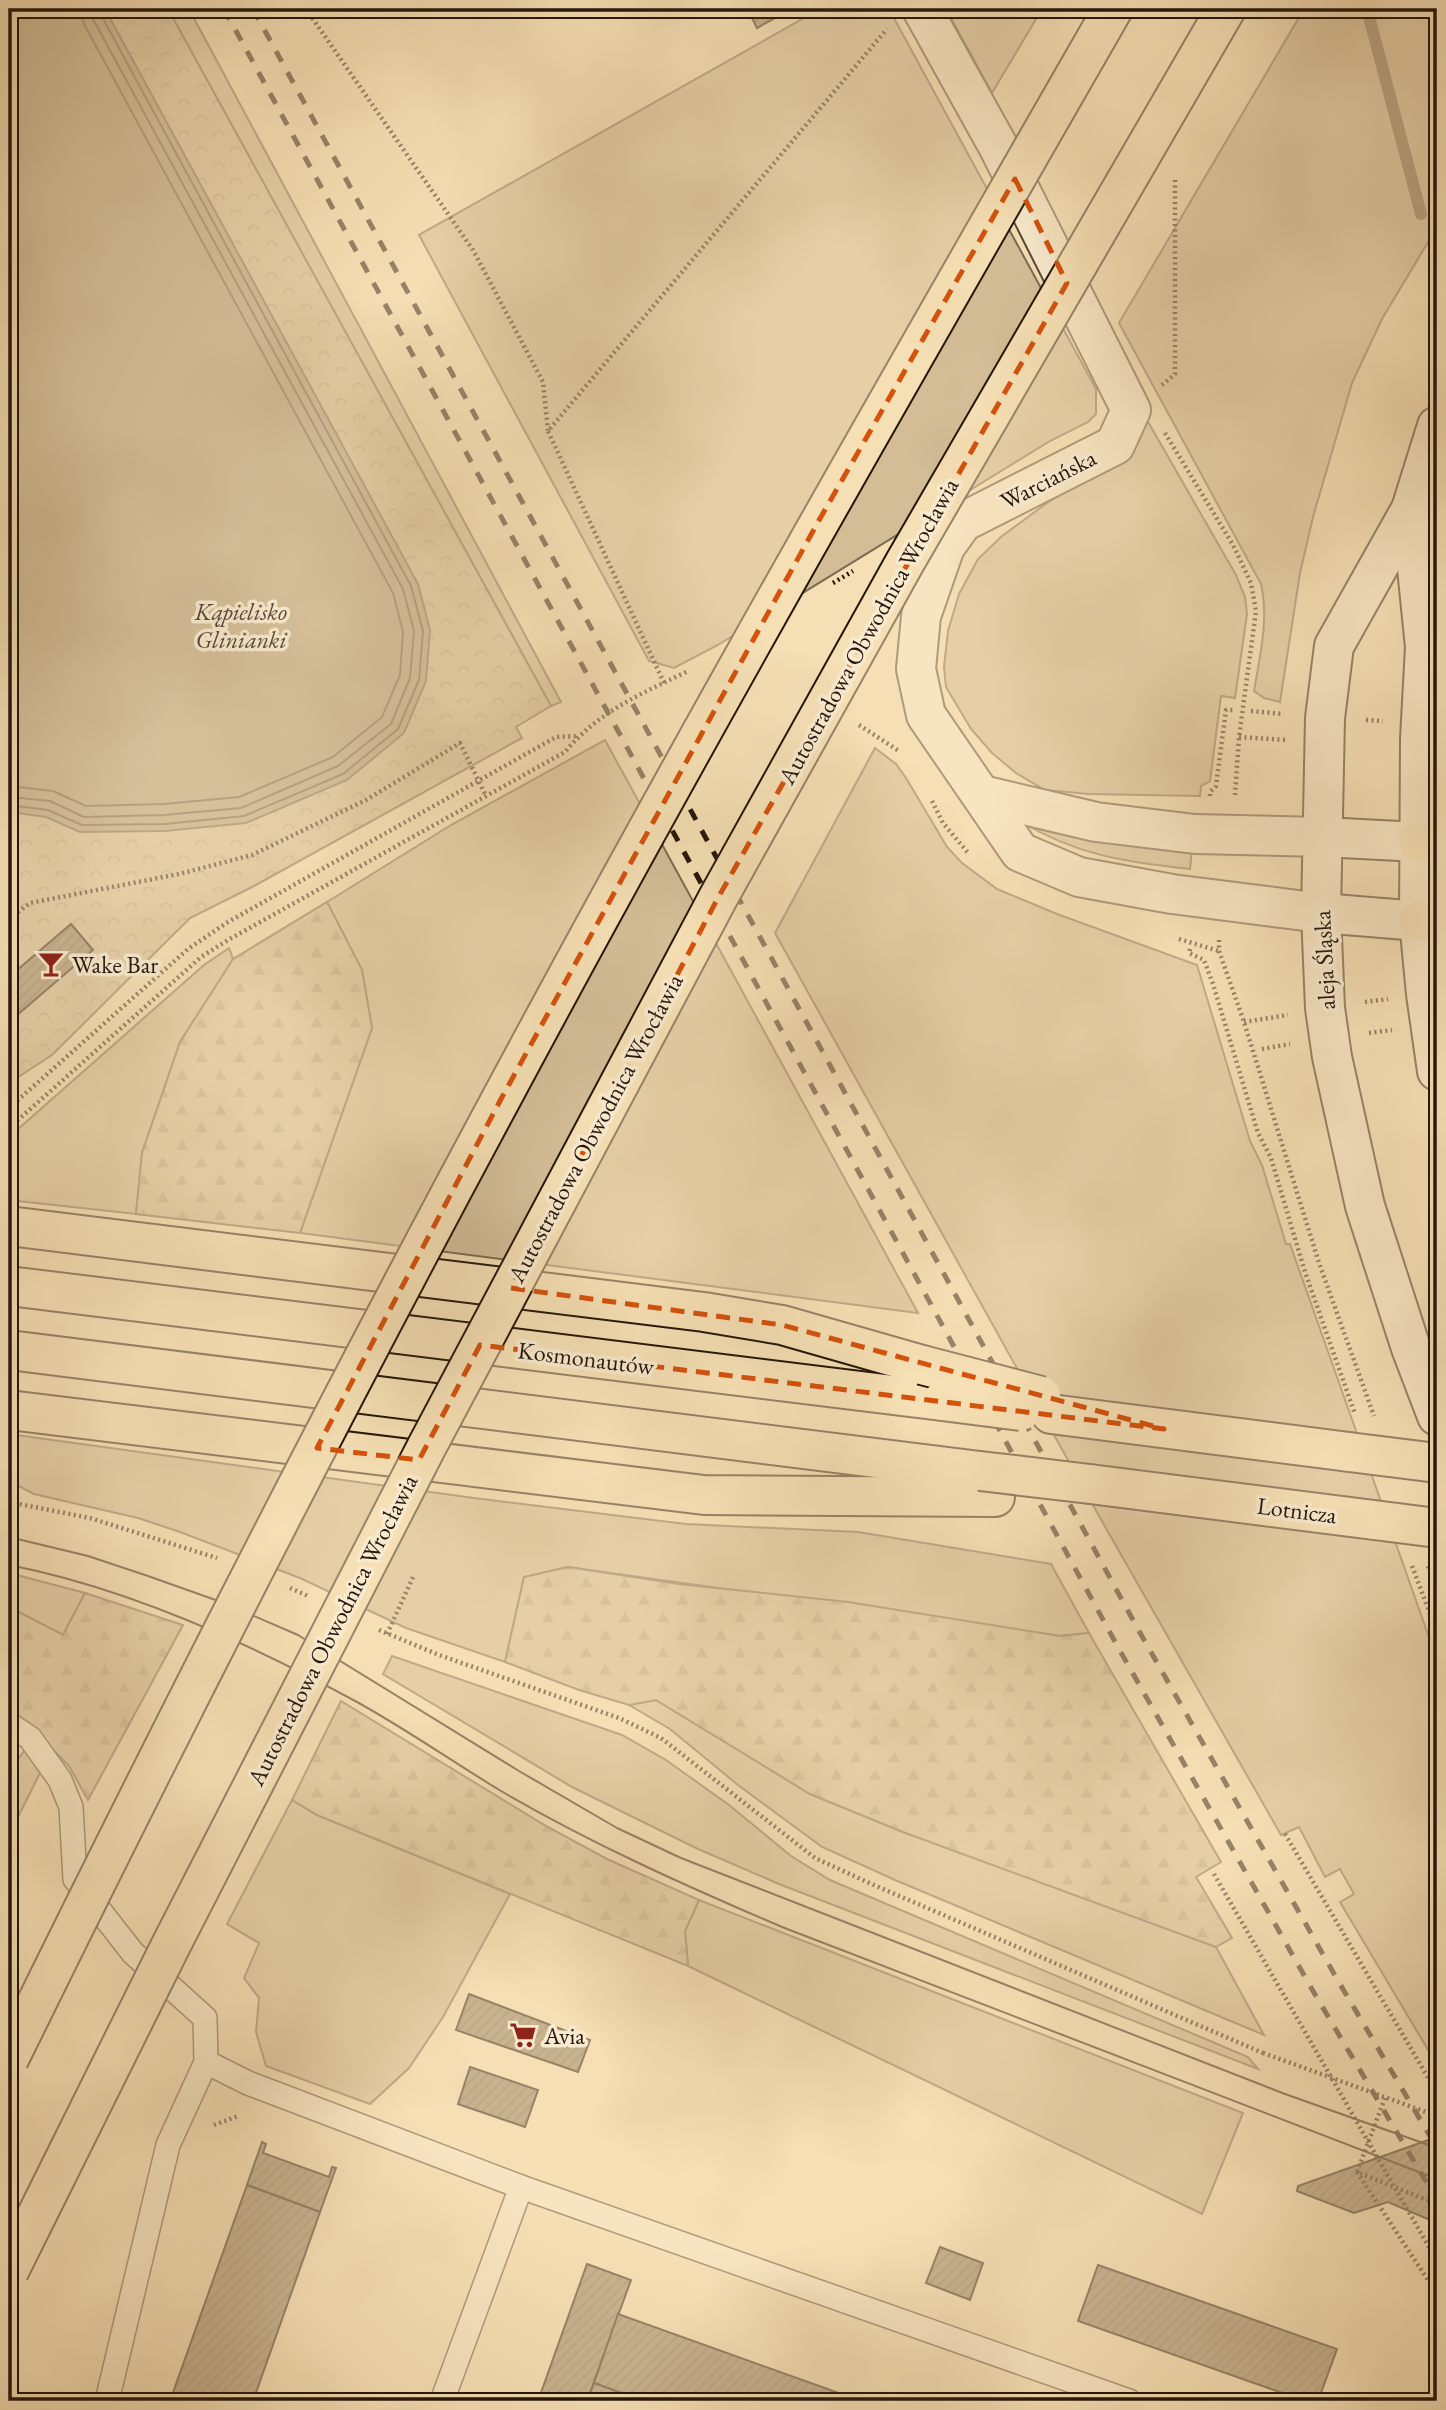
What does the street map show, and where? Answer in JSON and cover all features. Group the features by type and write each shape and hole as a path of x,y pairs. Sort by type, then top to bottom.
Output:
{"main road":[{"path":"9,2059 326,1430 501,1099 818,522 1113,9"},
{"name":"Autostradowa Obwodnica Wrocławia","path":"9,2272 176,1935 427,1446 712,908 905,562 1226,9"},
{"path":"9,1226 704,1312 782,1325 922,1365 1046,1405"},
{"name":"Kosmonautów","path":"9,1286 942,1402 1046,1405 1164,1429 1354,1436"},
{"path":"9,1350 987,1484"},
{"path":"9,1410 704,1495 987,1484"},
{"path":"1354,1436 1437,1463"},
{"name":"Lotnicza","path":"987,1484 1156,1493 1374,1520 1430,1541"}],"street":[{"path":"907,16 998,146 1131,410"},
{"name":"Warciańska","path":"1131,410 1115,445 964,522 945,547 921,616 916,669 926,715 1020,852 1079,877 1172,894 1321,913 1428,922"},
{"name":"aleja Śląska","path":"1437,426 1411,509 1334,646 1325,718 1321,913 1325,1008 1332,1057 1365,1206 1437,1416"},
{"name":"aleja Śląska","path":"1411,509 1425,647 1420,739 1428,843 1426,994 1437,1071"},
{"path":"982,795 1096,822 1195,835 1323,837 1428,843"}],"lane":[{"path":"9,1724 30,1738 60,1780 71,1807 75,1879 133,1953 205,2018 206,2062 168,2145 107,2401"},
{"path":"206,2062 248,2083 521,2187 1129,2401"},
{"path":"442,2401 521,2187"}],"path":[{"path":"9,1128 201,957 565,752 578,736 606,712 664,683 548,431 543,382 473,250 306,9"},
{"path":"548,431 907,16"},
{"path":"1131,410 1175,374 1175,171"},
{"path":"1131,410 1146,402 1233,545 1251,583 1256,611 1239,737 1234,803"},
{"path":"1210,797 1210,792 1216,786 1226,710 1234,710"},
{"path":"1251,711 1284,714"},
{"path":"1366,720 1384,722"},
{"path":"9,1108 198,942 228,922 556,737 578,736"},
{"path":"1239,737 1281,740"},
{"path":"9,919 30,903 179,874 251,855 366,800 460,743 486,796"},
{"path":"1190,949 1189,953 1205,960 1258,1133 1271,1158 1354,1436"},
{"path":"1219,951 1244,1022 1319,1263 1377,1425"},
{"path":"1366,1002 1389,999"},
{"path":"1244,1022 1290,1014"},
{"path":"1361,1035 1393,1030"},
{"path":"1262,1049 1294,1043"},
{"path":"1235,1055 1241,1054"},
{"path":"9,1502 90,1518 138,1531 218,1559"},
{"path":"1430,1541 1437,1592"},
{"path":"1409,1557 1437,1632"},
{"path":"387,1634 414,1575"},
{"path":"278,1583 314,1599"},
{"path":"375,1628 629,1723 661,1738 816,1858 867,1882 1263,2053 1437,2116"},
{"path":"1285,1834 1437,2092"},
{"path":"1214,1874 1437,2260"},
{"path":"1357,2172 1385,2098"},
{"path":"1357,2172 1437,2204"},
{"path":"1357,2172 1437,2294"}],"highlighted area":[{"path":"1015,179 1067,283 719,896 511,1288 782,1325 1164,1429 480,1345 419,1460 317,1448 501,1099 818,522"}],"green space":[{"name":"Kąpielisko Glinianki","path":"9,9 168,9 551,706 516,727 522,738 254,886 190,918 52,1055 9,1083"},
{"path":"168,9 189,9 561,702 551,706"},
{"path":"820,9 889,9 1096,389 1096,414 1088,422 1050,441 718,645 674,668 649,661 419,235"},
{"path":"946,9 1042,9 992,93"},
{"path":"1304,9 1437,9 1437,227 1382,319 1352,383 1313,517 1300,573 1280,702 1264,698 1254,691 1264,624 1261,584 1119,323"},
{"path":"1147,420 1236,575 1245,597 1247,614 1235,698 1221,696 1210,781 1201,786 1200,796 1089,794 1045,790 1016,773 992,753 971,729 946,687 944,667 948,631 959,594 978,559 1002,536 1047,503 1136,444"},
{"path":"605,740 918,1313 300,1233 372,1028 362,970 327,902 451,825"},
{"path":"875,748 896,764 947,847 962,863 997,889 1197,965 1250,1141 1262,1165 1286,1244 1290,1244 1437,1660 1437,2065 1340,1902 1354,1894 1340,1869 1325,1877 1299,1827 1281,1835 1099,1516 775,933"},
{"path":"1018,820 1192,849 1190,869 1101,855 1061,842"},
{"path":"327,902 362,970 372,1028 300,1233 136,1214 142,1153 180,1042 233,959"},
{"path":"229,948 233,959 180,1042 142,1153 136,1214 9,1200 9,1137 204,965"},
{"path":"9,1434 474,1498 686,1524 858,1532 1051,1564 1089,1633 1060,1636 568,1567 524,1577 505,1662 406,1628 300,1578 180,1532 138,1518 34,1494 9,1481"},
{"path":"568,1567 679,1584 848,1602 1060,1636 1089,1633 1221,1862 1196,1877 1232,1938 1216,1947 903,1832 810,1794 656,1700 629,1705 579,1690 505,1662 524,1577"},
{"path":"9,1573 85,1593 63,1635 9,1607"},
{"path":"85,1593 183,1625 88,1800 69,1766 9,1709 9,1607 63,1635"},
{"path":"392,1656 622,1735 666,1760 729,1805 791,1856 830,1880 1248,2057 1258,2069 779,1884 698,1849 572,1787 383,1674"},
{"path":"656,1700 810,1794 903,1832 1216,1947 1264,2035 822,1847 738,1785 670,1729 629,1705"},
{"path":"341,1701 546,1826 607,1859 699,1900 685,1931 688,1966 317,1815 292,1800"},
{"path":"25,1750 42,1769 9,1835 9,1770"},
{"path":"292,1800 317,1815 510,1894 443,2017 409,2068 370,2104 266,2066 256,2032 259,1998 244,1978 259,1943 227,1924"},
{"path":"699,1900 1243,2113 1202,2214 688,1966 685,1931"}],"water":[{"name":"Kąpielisko Glinianki","path":"9,9 105,9 418,584 430,630 426,681 404,733 347,780 246,823 165,831 80,832 46,817 9,812"}],"building":[{"path":"771,9 775,18 757,28 748,10"},
{"name":"Wake Bar","path":"71,924 93,950 9,1022 9,977"},
{"name":"Avia","path":"469,1994 590,2040 578,2072 456,2030"},
{"path":"470,2067 538,2090 525,2127 458,2104"},
{"path":"1437,2137 1437,2223 1388,2202 1354,2213 1297,2191 1298,2186"},
{"path":"262,2142 266,2144 263,2153 329,2177 332,2167 336,2168 320,2212 247,2185"},
{"path":"247,2185 320,2212 253,2401 170,2401"},
{"path":"940,2247 983,2263 970,2300 926,2283"},
{"path":"587,2264 631,2280 587,2401 538,2401"},
{"path":"1098,2265 1337,2349 1318,2401 1305,2401 1078,2321"},
{"path":"618,2314 861,2401 643,2401 594,2383"},
{"path":"594,2383 643,2401 587,2401"}],"waterway":[{"path":"1367,9 1421,214"}],"tram line":[{"path":"9,1537 88,1556 148,1576 224,1603 298,1635 519,1771 617,1828 681,1858 1285,2094 1437,2148"},
{"path":"9,1565 54,1575 143,1603 275,1659 357,1702 501,1791 570,1829 675,1880 782,1927 1437,2179"}],"railway":[{"path":"224,9 1119,1649 1313,1991 1437,2200"},
{"path":"253,9 1139,1631 1337,1979 1437,2148"}],"place":[{"name":"Wake Bar","path":"51,964"},
{"name":"Avia","path":"523,2035"}]}
